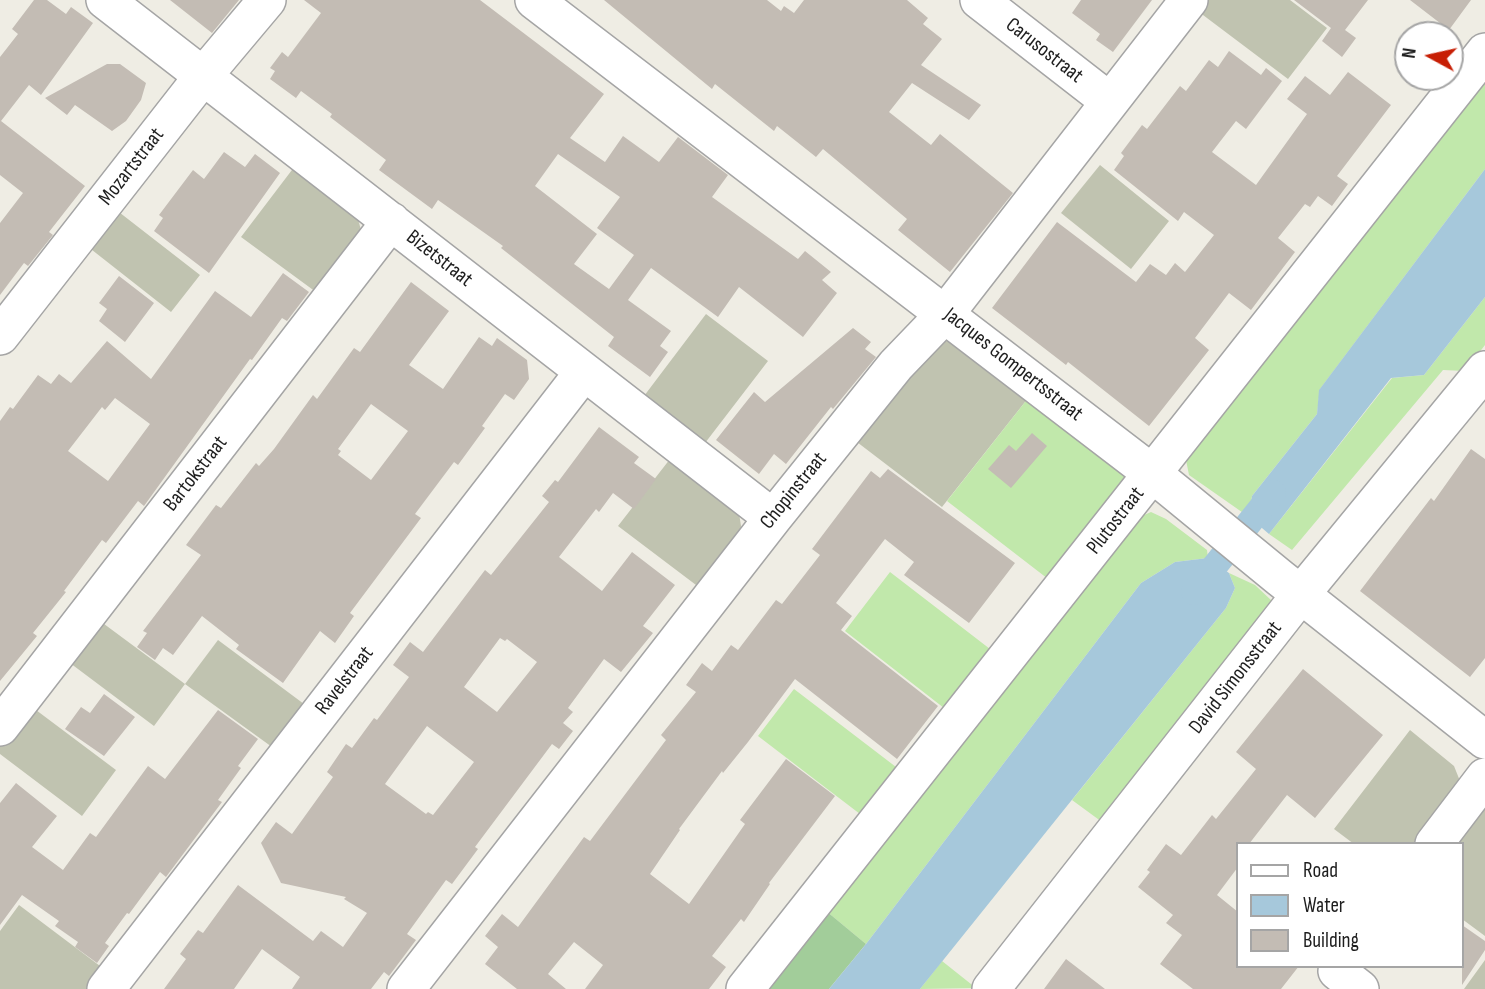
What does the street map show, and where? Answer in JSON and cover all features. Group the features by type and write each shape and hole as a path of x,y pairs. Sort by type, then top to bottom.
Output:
{"street":[{"name":"Bizetstraat","path":"105,0 773,518"},
{"name":"Mozartstraat","path":"0,336 204,75 267,0"},
{"name":"Jacques Gompertsstraat","path":"534,0 946,313 1164,483 1485,740"},
{"name":"Carusostraat","path":"979,0 1109,101"},
{"name":"Chopinstraat","path":"406,989 773,518 896,365 946,313 1189,0"},
{"name":"Plutostraat","path":"746,989 1164,483 1485,52"},
{"name":"Bartokstraat","path":"0,727 391,221"},
{"name":"David Simonsstraat","path":"991,989 1290,586 1485,370"},
{"name":"Ravelstraat","path":"106,989 583,373"},
{"path":"1436,842 1485,777"}],"shaded area":[{"path":"1208,0 1290,0 1327,28 1288,79 1199,12"},
{"path":"298,162 356,212 361,230 358,245 320,295 241,237"},
{"path":"1100,165 1169,221 1131,269 1061,213"},
{"path":"115,209 200,275 171,312 87,246"},
{"path":"706,314 768,361 702,447 641,400"},
{"path":"946,341 960,345 1029,397 942,507 853,439 933,344"},
{"path":"670,459 739,513 739,538 700,588 618,526"},
{"path":"96,618 185,684 154,726 66,660"},
{"path":"218,640 304,704 272,747 185,684"},
{"path":"28,704 116,770 82,816 0,754 0,742"},
{"path":"1410,730 1454,766 1460,781 1421,842 1351,842 1334,829"},
{"path":"1485,796 1485,936 1464,920 1464,842 1450,842"},
{"path":"19,905 104,969 89,989 0,989 0,931"},
{"path":"1485,960 1485,989 1464,989"}],"green space":[{"path":"1485,75 1485,169 1320,389 1317,414 1252,496 1249,517 1189,475 1185,455"},
{"path":"1485,297 1485,345 1465,371 1443,370 1292,550 1269,534 1392,378 1424,375"},
{"path":"1029,397 1122,465 1127,478 1052,582 947,501"},
{"path":"1151,512 1166,519 1207,550 1208,558 1175,562 1141,583 866,944 825,910 1135,519"},
{"path":"890,572 990,649 944,708 845,631"},
{"path":"1229,573 1255,585 1272,601 1265,622 1102,822 1072,800 1226,608 1235,588"},
{"path":"794,689 896,767 860,814 758,736"},
{"path":"825,910 866,944 829,989 760,989"},
{"path":"942,961 976,988 920,989"}],"water":[{"path":"1485,169 1485,297 1424,375 1391,378 1269,534 1249,517 1252,496 1317,414 1319,390"},
{"path":"1208,558 1229,573 1235,588 1226,608 920,989 829,989 1141,583 1175,562"}],"building":[{"path":"34,0 47,0 66,14 71,7 93,23 41,95 29,85 1,121 85,186 49,232 53,235 28,266 24,263 0,295 0,223 23,193 0,175 0,57 18,34 12,29"},
{"path":"170,0 239,0 212,33"},
{"path":"304,0 480,0 604,94 570,138 605,162 623,136 659,162 678,137 728,175 712,197 798,259 805,251 831,272 822,280 837,293 803,337 739,287 718,317 651,268 628,300 671,331 660,346 668,352 650,377 608,346 614,337 501,248 503,246 438,200 432,209 379,170 386,160 330,117 332,114 301,91 296,98 270,79 275,71 270,68 282,52 288,57 321,13","holes":["558,154 620,197 597,228 634,255 609,289 574,264 597,234 535,186"]},
{"path":"604,0 767,0 781,11 784,6 794,13 804,0 907,0 928,18 923,24 942,39 921,65 981,105 969,120 912,83 889,112 931,145 940,134 1013,193 950,272 898,230 907,219 823,149 816,157 777,126 774,131 715,84 712,89"},
{"path":"1081,0 1152,0 1113,52 1096,40 1100,34 1072,13"},
{"path":"1294,0 1368,0 1345,30 1356,38 1342,57 1322,41 1331,28"},
{"path":"1410,0 1471,0 1456,21 1437,21"},
{"path":"1229,51 1261,75 1266,68 1282,81 1246,129 1236,121 1212,152 1256,185 1307,114 1287,99 1305,76 1330,95 1348,72 1391,105 1337,176 1348,184 1332,206 1318,196 1310,207 1305,204 1278,238 1295,252 1251,310 1229,293 1195,338 1209,350 1149,426 1068,362 1066,365 992,308 1057,222 1136,282 1150,264 1166,275 1175,263 1185,272 1214,235 1184,212 1178,221 1114,170 1124,156 1121,153 1142,125 1147,129 1180,86 1186,91 1209,60 1218,67"},
{"path":"107,64 120,64 146,83 141,100 126,121 112,131 75,105 67,115 45,98"},
{"path":"224,152 245,167 255,154 280,173 209,273 154,231 163,218 159,215 193,170 204,179"},
{"path":"283,273 309,292 287,321 282,318 252,360 250,359 144,506 138,501 106,543 102,540 33,633 37,636 0,681 0,421 10,407 13,409 38,375 51,384 59,374 71,383 107,341 151,379 215,291 251,317","holes":["115,398 150,424 108,481 68,451 102,407 105,410"]},
{"path":"119,276 154,303 125,342 99,321 107,309 99,303"},
{"path":"411,282 449,311 409,365 443,389 479,337 492,346 497,338 527,360 529,379 514,400 505,394 458,465 454,462 415,514 421,518 350,613 354,616 335,643 320,631 283,683 236,649 239,645 202,616 173,655 163,648 155,660 137,647 147,633 143,631 201,555 186,545 216,505 221,508 256,463 259,466 274,449 313,395 317,399 354,348 360,352","holes":["371,404 408,431 371,480 338,455 341,451 338,449"]},
{"path":"853,328 871,342 865,349 876,357 833,409 831,407 786,464 774,454 759,474 716,440 754,392 765,402"},
{"path":"599,427 639,457 634,463 656,479 634,509 613,493 599,512 596,509 559,557 602,591 632,552 675,585 643,626 653,633 621,672 604,659 568,708 573,712 563,723 573,731 559,749 552,744 475,847 478,849 452,884 446,880 407,934 416,940 389,976 384,972 371,989 292,989 300,977 262,949 234,989 164,989 186,959 180,954 198,930 203,933 238,885 313,941 321,931 343,947 367,913 344,899 346,897 281,883 261,843 276,822 292,834 333,777 327,772 346,744 352,748 409,677 393,665 410,642 423,652 485,570 491,575 549,502 542,496 555,480 558,482","holes":["500,638 505,641 507,639 537,662 497,712 464,687","427,726 474,762 433,815 428,812 426,814 385,784"]},
{"path":"1032,433 1047,446 1011,488 988,469 1009,445 1016,451"},
{"path":"1471,449 1485,459 1485,658 1470,677 1360,591 1431,498 1434,501"},
{"path":"888,469 1015,563 969,623 904,575 914,562 885,539 836,603 852,616 841,630 938,706 897,759 795,679 748,742 723,773 722,771 650,874 689,904 745,824 740,820 786,759 835,796 769,883 744,922 741,919 712,956 726,967 709,989 585,989 603,965 574,942 548,974 566,989 517,989 485,964 498,947 485,936 502,914 518,927 584,837 590,841 666,740 661,735 696,692 686,685 702,663 712,671 731,645 738,650 776,600 782,604 820,555 812,549 871,471 880,478"},
{"path":"1303,669 1383,735 1315,818 1287,795 1251,842 1236,842 1236,870 1217,895 1236,910 1236,968 1297,968 1281,989 1193,989 1160,964 1182,935 1166,923 1173,915 1138,887 1166,844 1181,855 1212,815 1216,819 1256,769 1236,752"},
{"path":"104,694 135,717 104,756 65,729 81,707 90,713"},
{"path":"218,710 258,739 218,800 222,802 166,877 160,872 129,914 127,913 105,943 109,946 97,963 75,947 78,942 55,926 59,921 22,895 0,925 0,803 16,783 57,816 32,847 63,870 90,833 96,837 148,766 165,779"},
{"path":"1464,926 1485,941 1485,950 1462,985"},
{"path":"1066,959 1105,989 1044,989"}],"waterway":[{"path":"1194,592 1273,493"}]}
